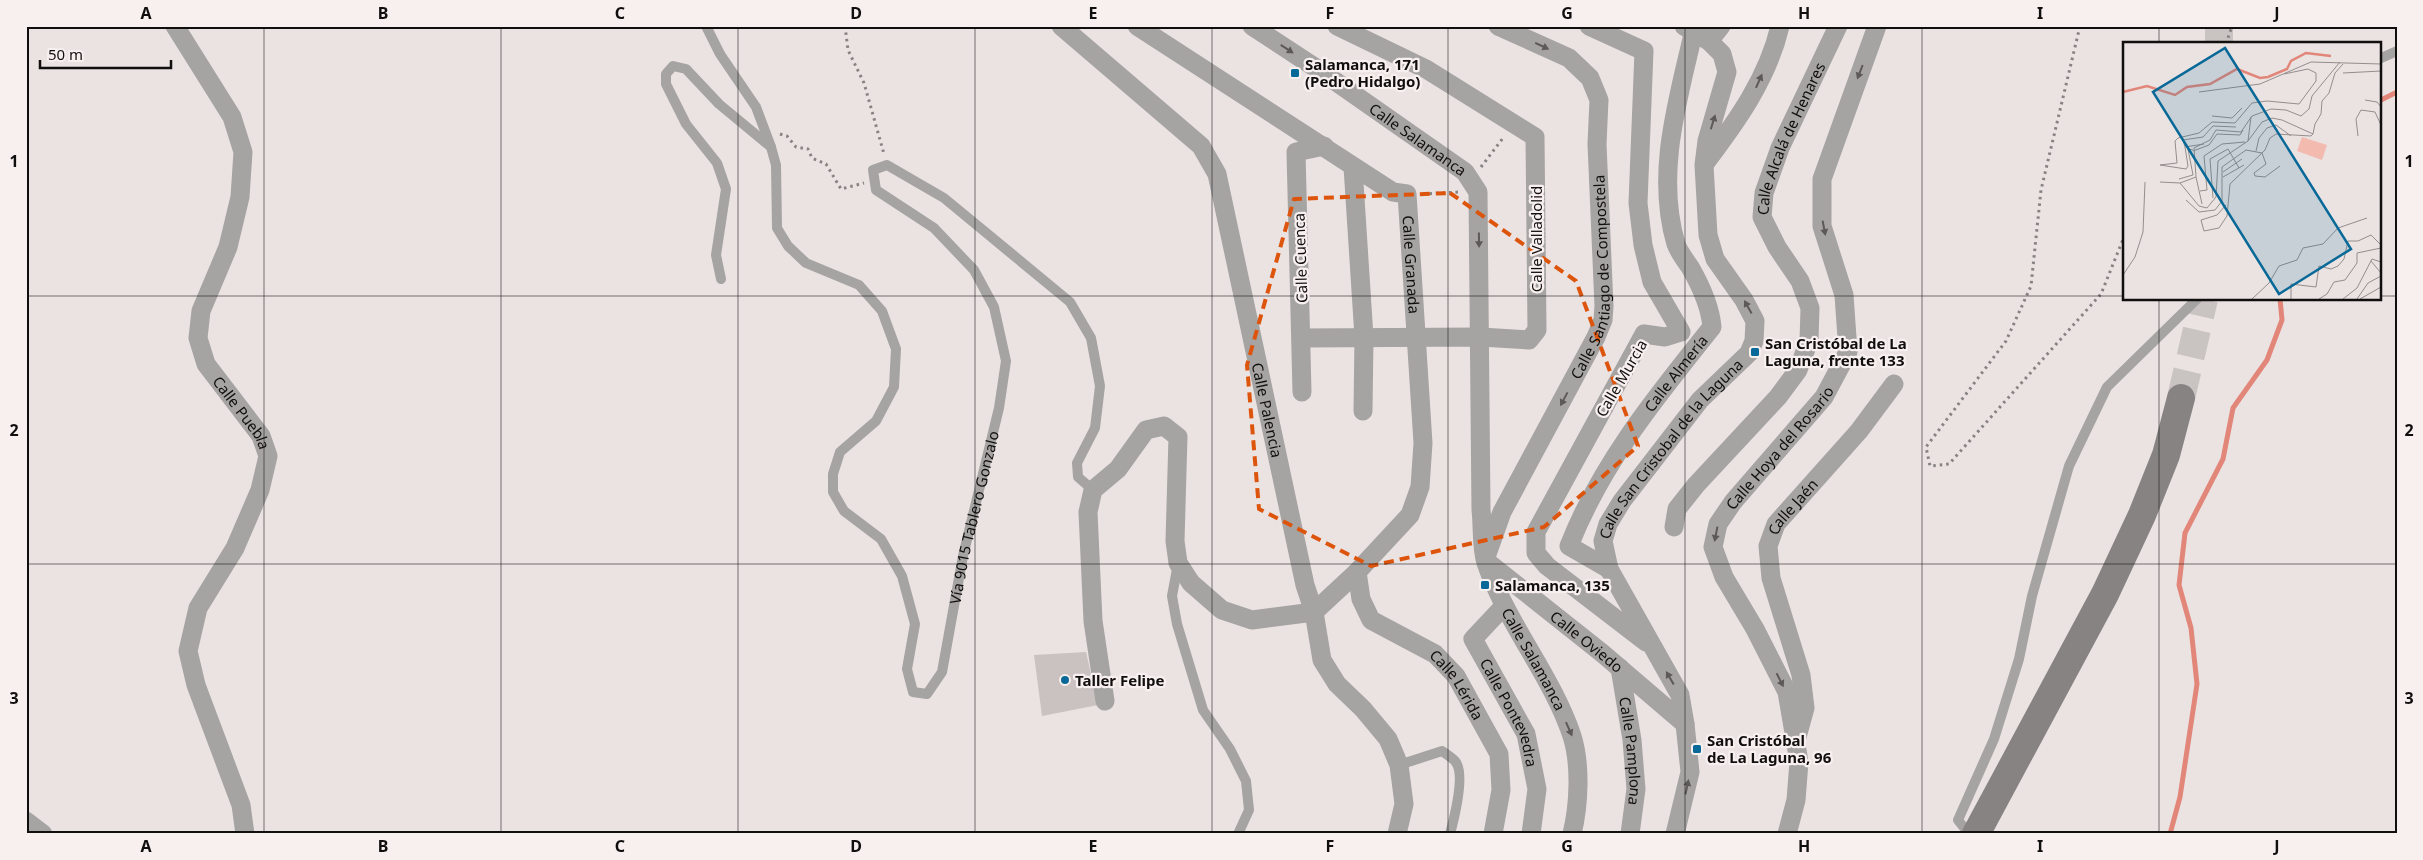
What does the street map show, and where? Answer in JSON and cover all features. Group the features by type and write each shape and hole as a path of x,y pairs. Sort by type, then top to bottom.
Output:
{"street":[{"name":"Calle Puebla","path":"175,26 232,117 243,152 240,197 228,247 201,311 198,338 206,364 261,436 268,456 260,490 235,548 198,608 188,651 196,686 241,805 245,834"},
{"name":"Calle Palencia","path":"1062,26 1201,146 1217,174 1305,585 1314,612 1322,660 1337,684 1363,709 1388,739 1399,765 1404,804 1397,834"},
{"name":"Calle Granada","path":"1138,26 1393,192 1407,194 1418,337 1423,443 1420,487 1410,514 1357,572 1314,612"},
{"name":"Calle Salamanca","path":"1252,26 1322,72 1457,167 1474,186 1480,337 1481,510 1485,560 1504,606 1550,688 1572,737 1579,786 1572,834"},
{"name":"Calle Valladolid","path":"1303,338 1480,337 1528,340 1537,330 1535,136 1426,69 1337,26"},
{"name":"Calle Santiago de Compostela","path":"1485,560 1502,512 1596,338 1603,320 1604,306 1597,144 1599,100 1590,78 1569,58 1498,26"},
{"name":"Calle Murcia","path":"1590,26 1644,51 1638,194 1643,245 1652,282 1681,332 1665,337 1644,334 1536,532 1536,553 1547,566 1652,646"},
{"path":"1696,32 1721,26"},
{"path":"1704,165 1747,106 1777,41 1780,26"},
{"name":"Calle Alcalá de Henares","path":"1674,527 1677,509 1736,439 1778,397 1798,370 1809,341 1810,308 1800,281 1777,247 1762,217 1764,193 1780,148 1838,26"},
{"name":"Calle Hoya del Rosario","path":"1787,834 1796,800 1799,762 1787,692 1755,629 1724,577 1713,547 1718,524 1723,516 1824,397 1848,352 1844,295 1822,226 1822,179 1877,26"},
{"name":"Calle San Cristobal de la Laguna","path":"1675,834 1690,772 1680,695 1609,569 1603,541 1608,524 1622,501 1700,400 1749,353 1754,341 1755,321 1744,300 1715,259 1708,235 1704,165 1707,141 1727,72 1722,54 1696,32"},
{"name":"Calle Almería","path":"1609,569 1569,546 1580,518 1613,459 1650,403 1712,327 1710,308 1697,280 1677,246 1669,201 1668,158 1696,32"},
{"name":"Calle Cuenca","path":"1302,392 1303,338 1296,152 1324,146"},
{"path":"1354,167 1364,337 1363,411"},
{"name":"Calle Jaén","path":"1796,743 1805,708 1801,674 1771,578 1768,546 1776,524 1859,431 1894,384"},
{"path":"1976,834 2105,594 2142,515 2166,455 2181,398"},
{"path":"1105,701 1094,621 1088,512 1093,490 1118,469 1146,430 1164,426 1178,437 1175,541 1178,563 1191,583 1222,610 1252,620 1314,612"},
{"name":"Calle Oviedo","path":"1485,560 1620,668 1685,724"},
{"name":"Calle Lérida","path":"1357,572 1360,599 1372,620 1435,654 1456,676 1499,754 1501,790 1493,834"},
{"name":"Calle Pontevedra","path":"1504,606 1473,639 1526,734 1537,789 1531,834"},
{"name":"Calle Pamplona","path":"1620,668 1632,740 1636,789 1630,834"},
{"path":"26,821 43,834"}],"lane":[{"name":"Vía 9015 Tablero Gonzalo","path":"706,26 720,54 756,107 772,147 776,166 777,228 788,246 806,263 859,286 882,311 896,349 894,387 876,421 840,452 833,474 833,492 844,511 881,539 902,576 915,624 907,669 913,692 927,694 942,672 962,556 999,408 1006,360 994,307 974,270 934,228 876,190 875,181"},
{"path":"2380,59 2397,51"},
{"path":"721,279 716,255 726,189 718,164 686,124 666,84 666,74 673,66 686,69 719,104 772,147"},
{"path":"875,181 873,170 886,165 944,198 1070,302 1091,338 1100,386 1096,428 1077,463 1078,477 1093,490"},
{"path":"1969,834 1958,820 1994,740 2019,658 2032,596 2069,466 2107,387 2196,300"},
{"path":"1178,563 1172,596 1177,624 1203,710 1230,750 1246,781 1249,810 1238,834"},
{"path":"1399,765 1442,751 1456,762 1459,775 1456,814 1450,834"}],"path":[{"path":"845,26 848,50 864,83 886,165"},
{"path":"2080,26 2041,190 2031,286 2006,341 1926,447 1930,466 1949,464 2102,294 2123,240"},
{"path":"2227,42 2232,26"},
{"path":"1407,194 1474,186 1514,123"},
{"path":"765,131 787,136 796,147 808,149 812,158 826,164 841,189 875,181"}],"highlighted area":[{"path":"1450,193 1576,281 1638,446 1544,527 1371,566 1259,509 1247,365 1294,199"}],"building":[{"name":"Taller Felipe","path":"1086,652 1098,705 1042,716 1034,655"}],"waterway":[{"path":"2380,100 2397,92"},
{"path":"2170,834 2180,797 2197,684 2191,628 2179,585 2185,533 2223,459 2233,408 2267,360 2282,320 2280,300"}],"tunnel":[{"path":"2219,26 2219,42"},
{"path":"2181,398 2204,300"}],"place":[{"name":"Salamanca, 171 (Pedro Hidalgo)","path":"1295,73"},
{"name":"San Cristóbal de La Laguna, frente 133","path":"1755,352"},
{"name":"Salamanca, 135","path":"1485,585"},
{"name":"Taller Felipe","path":"1065,680"},
{"name":"San Cristóbal de La Laguna, 96","path":"1697,749"}]}
